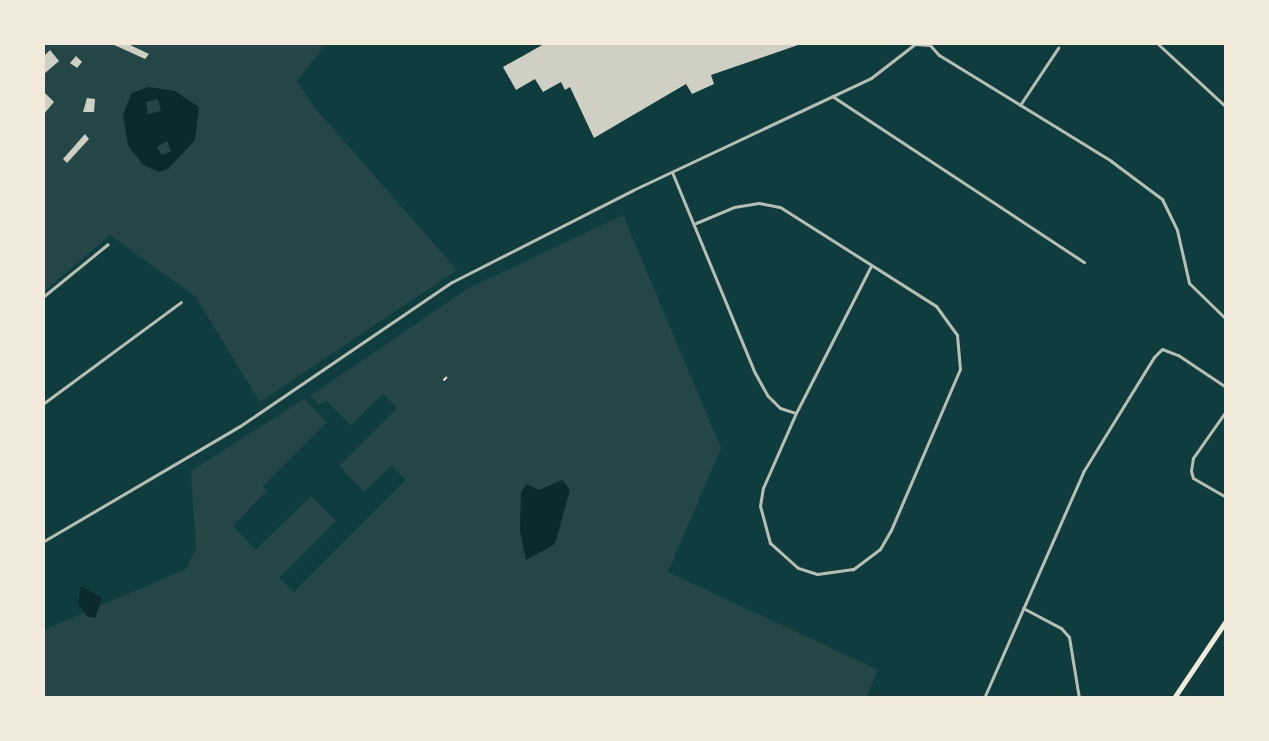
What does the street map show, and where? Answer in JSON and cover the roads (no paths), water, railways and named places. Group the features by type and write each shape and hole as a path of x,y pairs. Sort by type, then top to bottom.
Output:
{"main road":[{"path":"1174,698 1226,621"}],"street":[{"path":"44,541 240,426 452,282 672,172 872,78 915,44 930,44 939,55 1111,161 1162,199 1177,230 1189,283 1226,319"},
{"path":"1158,44 1226,107"},
{"path":"1020,105 1058,48"},
{"path":"832,96 1084,262"},
{"path":"672,172 696,223 767,395 780,408 796,413"},
{"path":"696,223 734,207 759,203 780,207 936,306 957,335 961,360 950,396 891,530 879,549 853,569 817,574 798,568 770,543 764,528 760,506 763,488 796,413 871,266"},
{"path":"44,296 108,244"},
{"path":"44,403 181,302"},
{"path":"984,698 1083,472 1154,357 1162,349 1178,355 1226,387"},
{"path":"1226,411 1193,458 1191,471 1193,478 1226,497"},
{"path":"1023,608 1061,628 1069,637 1079,698"}]}
